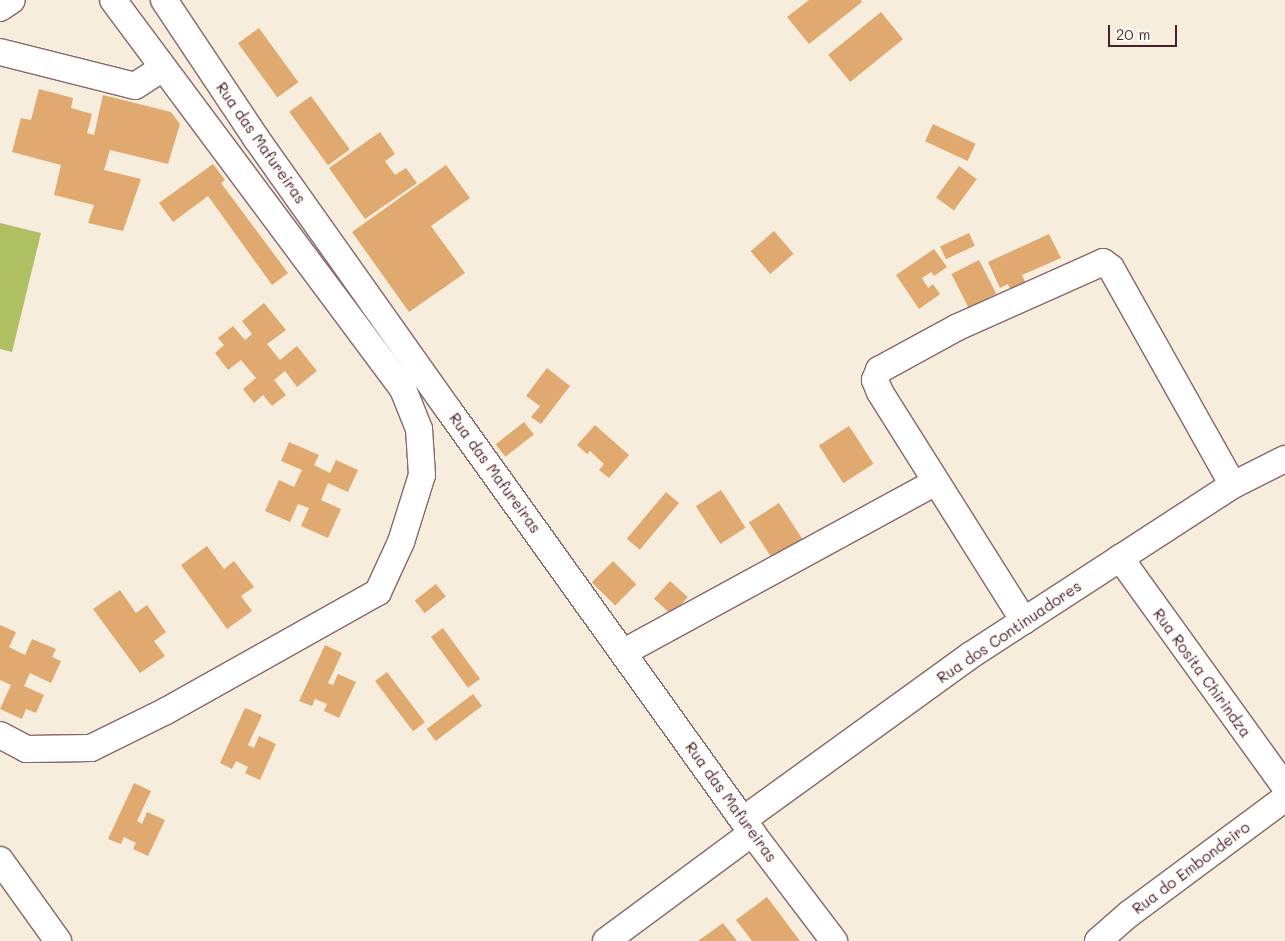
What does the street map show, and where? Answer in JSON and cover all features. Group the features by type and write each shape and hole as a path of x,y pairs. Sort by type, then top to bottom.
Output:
{"street":[{"path":"0,8 12,0"},
{"path":"0,734 26,749 91,748 166,711 378,592 401,542 422,475 419,429 403,389 112,0"},
{"name":"Rua das Mafureiras","path":"164,0 256,138 748,826 834,941"},
{"path":"0,52 135,86 163,68"},
{"path":"1024,621 880,392 875,380 876,373 958,327 1103,262 1111,268 1233,485"},
{"name":"Rua dos Continuadores","path":"606,941 748,826 971,655 1233,485 1285,459"},
{"path":"624,652 936,482"},
{"name":"Rua Rosita Chirindza","path":"1120,558 1285,787"},
{"name":"Rua do Embondeiro","path":"1098,941 1129,914 1285,798"},
{"path":"0,860 58,941"}],"green space":[{"path":"0,223 41,233 12,352 0,349"}],"building":[{"path":"809,0 861,0 862,2 809,44 787,17"},
{"path":"881,12 903,39 850,82 828,55"},
{"path":"259,28 298,82 277,97 238,43"},
{"path":"39,89 73,98 71,108 92,114 87,133 94,135 103,95 171,112 180,124 168,164 110,150 104,170 141,179 123,231 88,223 94,205 54,195 61,165 12,152 21,118 31,120"},
{"path":"311,96 350,149 328,165 289,112"},
{"path":"933,124 976,144 968,161 925,141"},
{"path":"380,132 395,154 385,161 395,175 406,168 417,183 365,219 329,168"},
{"path":"213,164 225,180 221,183 288,273 272,285 208,196 173,222 159,203"},
{"path":"446,165 470,198 431,226 465,273 409,312 352,232"},
{"path":"959,166 977,179 954,210 936,198"},
{"path":"774,231 794,254 770,274 751,251"},
{"path":"969,233 975,246 946,259 940,247"},
{"path":"1049,234 1061,258 1022,275 1028,288 1013,295 1008,284 1000,288 988,262"},
{"path":"934,249 947,267 934,276 931,272 922,278 928,288 933,284 940,294 919,309 896,275"},
{"path":"979,260 996,294 969,308 951,274"},
{"path":"264,303 286,330 267,344 280,360 297,346 317,371 297,387 285,371 274,380 286,395 272,406 263,395 254,403 243,389 256,378 241,360 228,370 215,353 224,345 218,338 233,326 245,340 252,334 242,321"},
{"path":"547,368 570,386 541,424 531,417 540,406 526,396"},
{"path":"524,422 534,435 505,457 496,444"},
{"path":"595,425 629,455 609,478 599,470 604,464 590,451 587,454 577,445"},
{"path":"849,426 874,464 843,483 819,446"},
{"path":"289,442 319,455 314,465 330,473 336,460 358,470 348,492 328,483 321,500 341,509 328,538 301,526 309,508 298,504 290,522 265,511 279,480 294,487 302,470 281,461"},
{"path":"721,490 746,528 720,544 696,506"},
{"path":"666,492 679,503 640,550 627,539"},
{"path":"779,503 804,541 773,560 749,523"},
{"path":"207,546 224,569 234,561 254,587 241,596 252,611 227,629 181,565"},
{"path":"613,561 636,584 615,606 592,582"},
{"path":"670,581 688,597 672,615 654,599"},
{"path":"436,584 446,597 425,613 415,601"},
{"path":"120,590 136,613 147,605 166,632 154,641 165,656 140,673 93,609"},
{"path":"0,625 16,632 9,647 25,655 32,639 56,649 52,657 61,661 51,683 30,673 24,686 44,695 36,713 26,709 22,719 0,709 11,685 0,680"},
{"path":"443,628 480,679 468,688 431,637"},
{"path":"325,645 342,653 328,683 333,685 338,674 356,682 339,718 324,711 327,704 315,699 312,706 299,701"},
{"path":"387,672 425,722 413,731 375,681"},
{"path":"473,694 482,706 436,741 427,729"},
{"path":"245,708 262,715 248,745 254,748 259,736 276,744 260,780 245,773 248,767 236,761 232,769 220,763"},
{"path":"134,783 151,791 137,821 142,824 147,812 165,820 148,856 133,849 136,843 124,837 121,844 108,839"},
{"path":"767,897 800,941 752,941 736,920"},
{"path":"723,923 737,941 698,941"}]}
